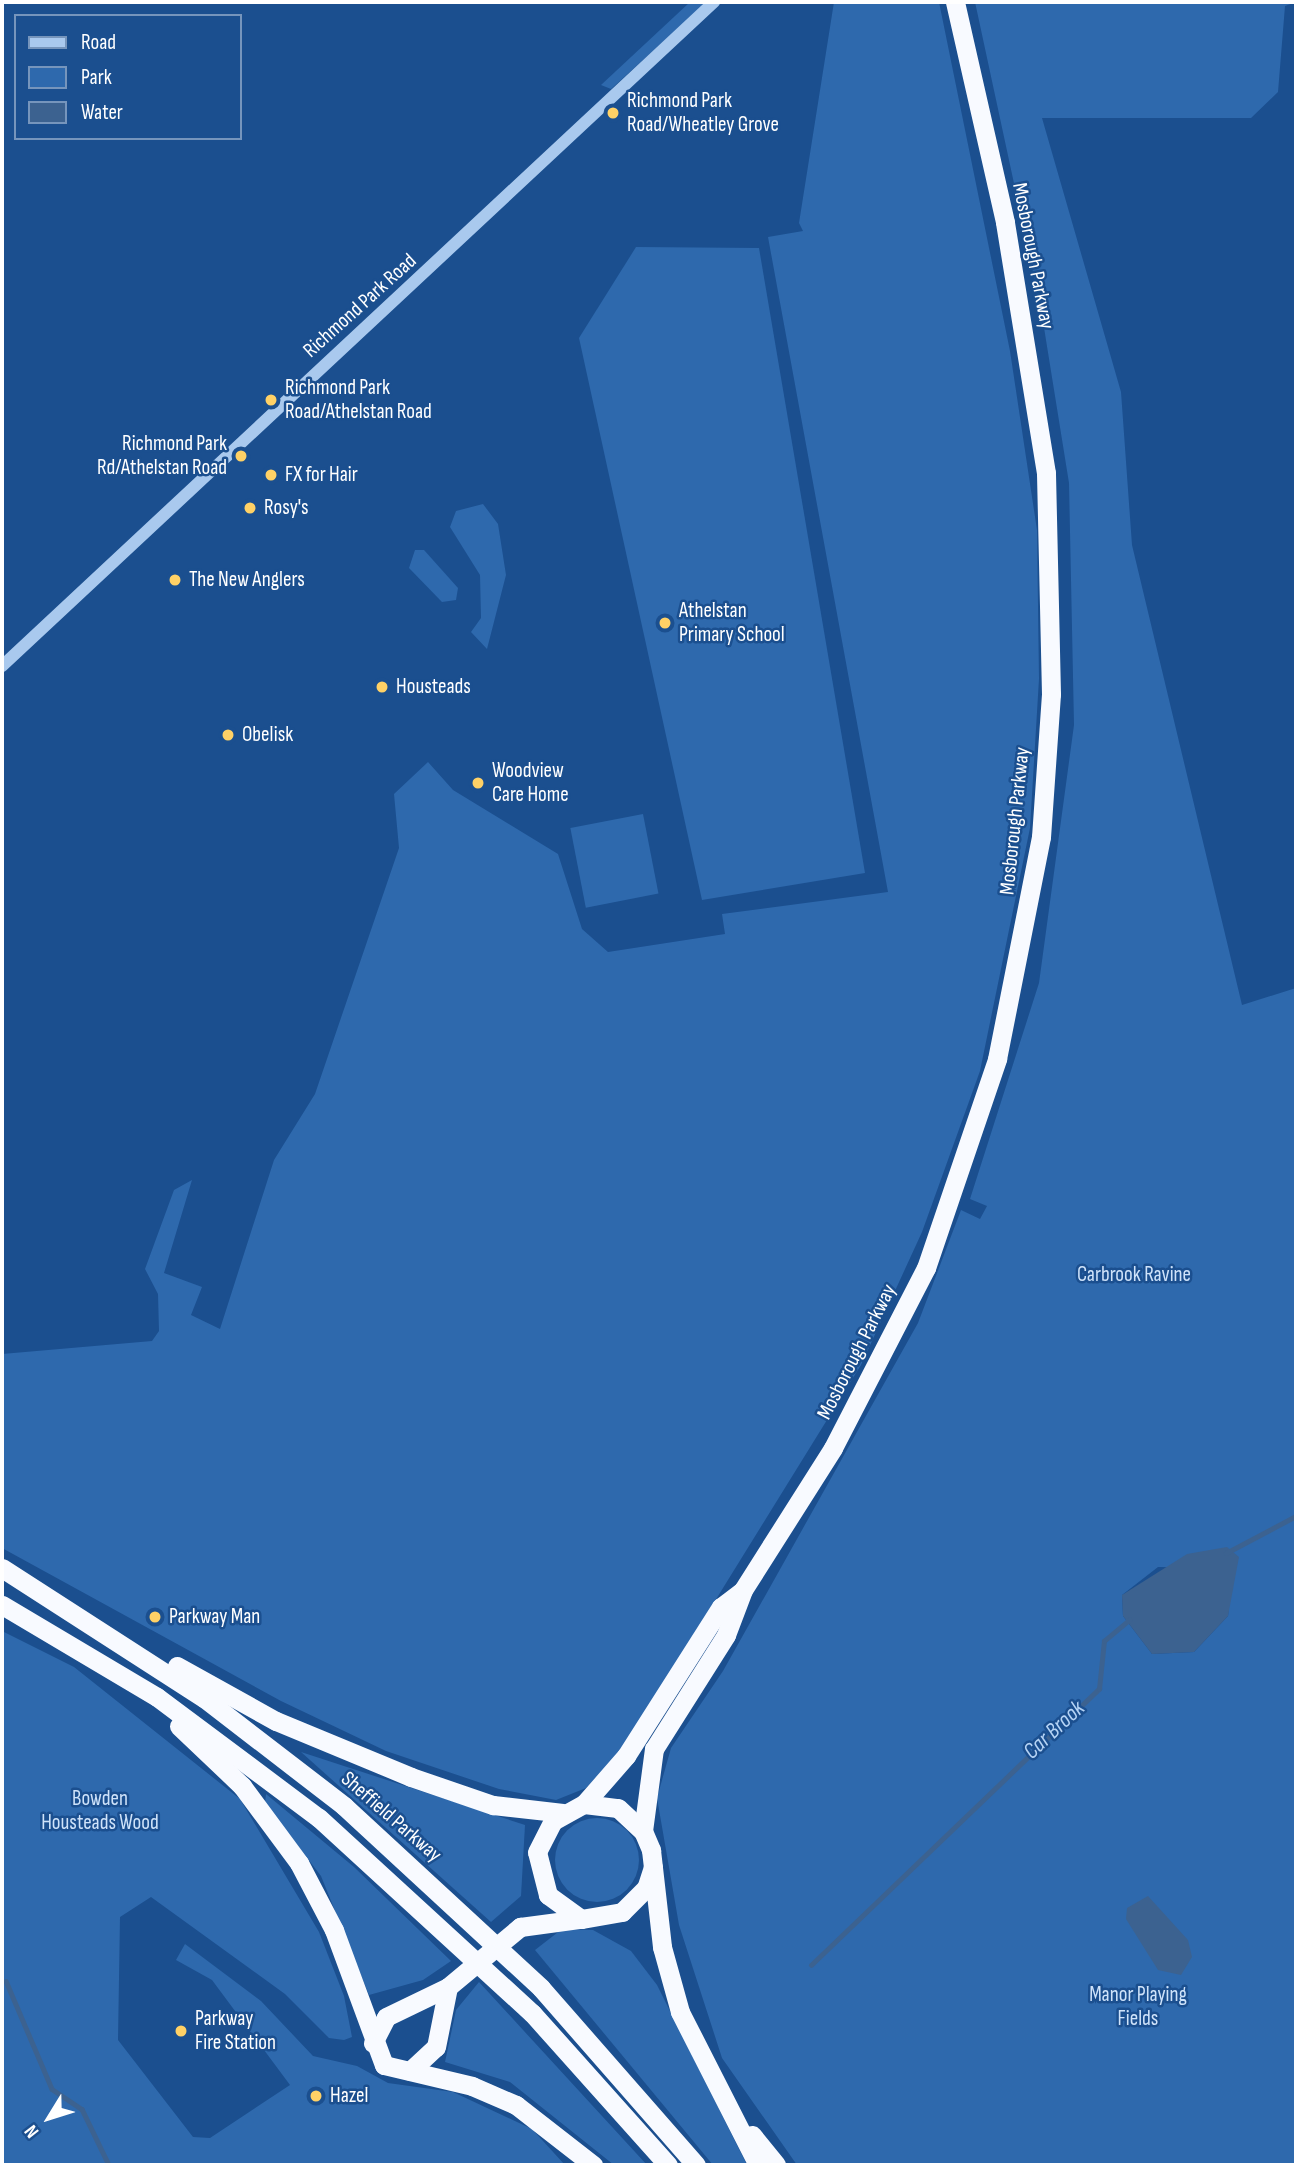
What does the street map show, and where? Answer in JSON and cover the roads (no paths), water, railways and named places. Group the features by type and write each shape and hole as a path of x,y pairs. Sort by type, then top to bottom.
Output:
{"highway":[{"name":"Mosborough Parkway","path":"643,1830 654,1749 726,1635 743,1590 834,1448 926,1268 997,1059 1041,837 1051,694 1046,473 1005,222 954,2"},
{"name":"Sheffield Parkway","path":"2,1568 39,1587 257,1736 434,1884 541,1989 696,2165"},
{"path":"39,1587 292,1729 468,1798 563,1813 584,1804 618,1808 643,1830 653,1867 654,1908 680,2012 734,2112 758,2165"},
{"name":"Mosborough Parkway","path":"584,1804 626,1756 722,1607 743,1590"},
{"path":"2,1605 191,1720 335,1832 531,2013 668,2165"},
{"path":"33,1622 196,1739 259,1807 325,1910 384,2065 516,2105 593,2165"},
{"path":"373,2042 386,2017 448,1987 520,1927 540,1903 544,1888 537,1852 563,1813"},
{"path":"520,1927 622,1912 646,1888 653,1867"},
{"path":"544,1888 581,1919"},
{"path":"410,2071 436,2047 448,1987"},
{"path":"734,2112 776,2165"}],"street":[{"name":"Richmond Park Road","path":"2,666 714,2"}],"water":[{"path":"1227,1547 1239,1557 1228,1616 1194,1652 1152,1654 1123,1616 1122,1595 1187,1554"},
{"path":"1148,1896 1188,1940 1192,1957 1181,1975 1158,1970 1126,1919 1127,1908"}],"waterway":[{"name":"Car Brook","path":"1226,1553 1296,1516"},
{"name":"Car Brook","path":"811,1965 1099,1689 1104,1641 1129,1620"},
{"path":"6,1981 52,2089 82,2109 109,2165"}],"place":[{"name":"Richmond Park Road/Wheatley Grove","path":"613,113"},
{"name":"Richmond Park Road/Athelstan Road","path":"271,400"},
{"name":"Richmond Park Rd/Athelstan Road","path":"241,456"},
{"name":"FX for Hair","path":"271,475"},
{"name":"Rosy's","path":"250,508"},
{"name":"The New Anglers","path":"175,580"},
{"name":"Athelstan Primary School","path":"665,623"},
{"name":"Housteads","path":"382,687"},
{"name":"Obelisk","path":"228,735"},
{"name":"Woodview Care Home","path":"478,783"},
{"name":"Parkway Man","path":"155,1617"},
{"name":"Parkway Fire Station","path":"181,2031"},
{"name":"Hazel","path":"316,2096"}],"park label":[{"name":"Carbrook Ravine","path":"1134,1275"},
{"name":"Bowden Housteads Wood","path":"100,1811"},
{"name":"Manor Playing Fields","path":"1138,2007"}]}
